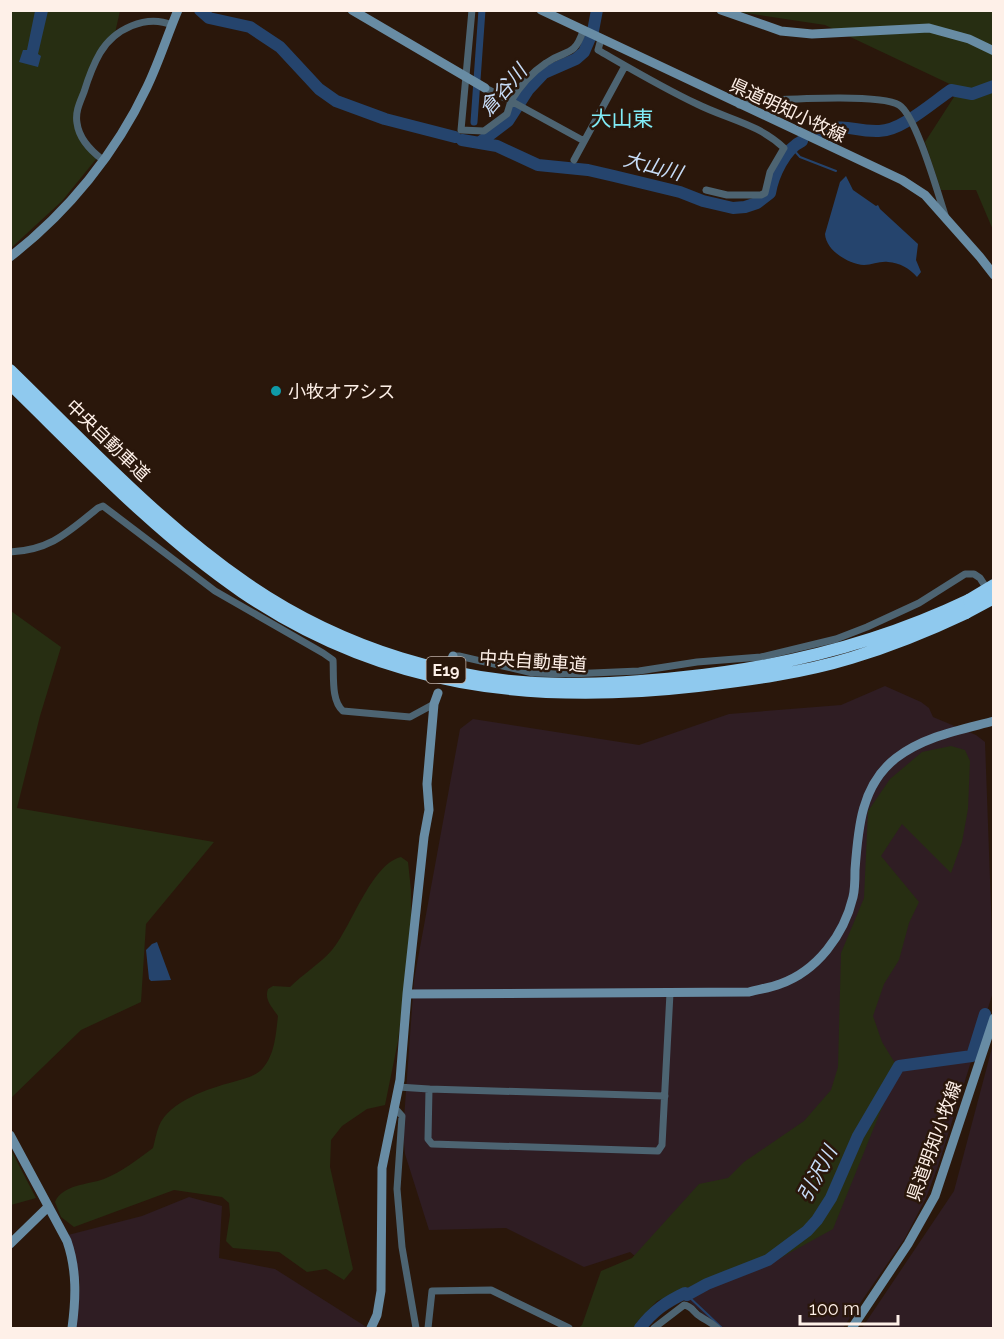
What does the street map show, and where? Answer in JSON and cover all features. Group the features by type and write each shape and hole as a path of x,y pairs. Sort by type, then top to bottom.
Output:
{"highway":[{"name":"中央自動車道","path":"10,370 155,510 247,584 314,623 383,652 425,665 493,678 569,684 639,681 710,674 809,657 846,648 993,598"},
{"name":"中央自動車道","path":"10,384 149,518 201,562 277,614 344,647 423,674 491,688 568,694 648,691 710,685 774,675 849,659 898,643 967,607 993,585"}],"street":[{"path":"10,257 68,204 103,160 127,124 147,87 178,10"},
{"path":"352,10 465,77 584,141"},
{"path":"472,10 461,130 484,131 507,114 522,84 545,63 574,50 585,32"},
{"name":"県道明知小牧線","path":"541,10 902,180 925,195 945,215 993,275"},
{"path":"722,10 781,31 812,34 929,28 969,39 993,51"},
{"path":"103,160 81,138 76,114 100,52 126,28 142,22 160,20 172,25"},
{"path":"600,39 598,50 625,66 721,115 746,123 771,136 784,148 770,172 765,192 761,195 727,195 706,190"},
{"path":"574,160 625,66"},
{"path":"739,105 751,101 796,99 878,100 899,105 907,114 917,136 945,215"},
{"path":"10,552 54,542 103,506 215,591 333,660 336,699 340,710 410,717 434,704"},
{"path":"451,659 459,656 533,673 639,671 697,662 761,657 836,639 920,603 965,574 974,574 980,578 993,598"},
{"path":"371,1329 377,1315 381,1291 382,1168 398,1087 424,837 429,810 427,784 434,704 438,693"},
{"path":"407,994 749,992 781,984 805,971 828,948 844,925 854,896 860,819 868,794 879,776 895,759 938,735 993,721"},
{"path":"429,1089 428,1139 432,1144 658,1151 662,1145 670,993"},
{"name":"県道明知小牧線","path":"852,1329 909,1244 935,1196 991,1037 993,1018"},
{"path":"398,1087 665,1096"},
{"path":"394,1107 402,1116 397,1190 402,1247 416,1329"},
{"path":"10,1135 67,1241 72,1256 75,1287 72,1329"},
{"path":"10,1244 48,1207"},
{"path":"428,1329 432,1291 491,1290 569,1329"},
{"path":"654,1329 684,1305 691,1307 699,1316 707,1318 717,1329"}],"shaded area":[{"path":"885,686 921,702 929,708 933,717 976,735 985,742 994,989 926,1198 905,1238 843,1328 719,1328 630,1252 584,1267 506,1228 429,1230 405,1154 403,1133 414,980 460,729 473,719 639,745 729,714 841,705"},
{"path":"993,1044 993,1328 862,1328 954,1191"},
{"path":"189,1197 222,1206 219,1258 275,1269 368,1328 76,1328 80,1284 76,1258 68,1235 142,1216"}],"green space":[{"path":"11,11 120,11 115,33 110,37 76,107 81,142 97,158 62,201 11,248"},
{"path":"732,11 993,11 993,230 976,190 941,190 925,142 954,97 973,95 825,25"},
{"path":"11,611 61,647 40,716 17,808 214,842 146,924 141,1002 81,1030 11,1098"},
{"path":"951,746 965,750 970,761 968,809 962,842 951,873 902,824 881,856 919,902 909,923 899,960 884,984 873,1016 882,1042 898,1068 833,1229 775,1261 705,1280 657,1301 637,1322 635,1328 578,1328 582,1325 601,1271 632,1258 699,1184 728,1178 744,1162 804,1121 831,1090 838,1067 841,953 864,898 868,811 890,779 922,752"},
{"path":"401,857 408,862 411,890 411,934 398,1041 385,1105 367,1109 342,1126 331,1140 330,1167 353,1269 344,1280 326,1269 307,1272 279,1252 233,1248 226,1241 230,1215 229,1203 222,1197 174,1190 74,1227 61,1217 55,1202 59,1196 70,1188 111,1176 153,1148 159,1126 172,1109 191,1097 249,1077 263,1068 272,1050 278,1016 268,1000 268,989 273,986 290,987 328,955 380,871 390,862"},
{"path":"10,1148 36,1198 11,1205 10,1205"}],"water":[{"path":"35,11 48,11 38,54 41,56 38,67 19,62 23,50 27,50"},
{"path":"846,176 853,190 876,206 878,205 918,244 916,260 921,272 917,277 904,266 892,263 864,265 852,262 829,246 825,234 840,182"},
{"path":"157,942 171,980 151,981 149,979 146,950"}],"waterway":[{"name":"大山川","path":"200,10 209,18 250,27 280,47 319,89 336,101 385,119 455,137"},
{"path":"474,122 482,10"},
{"name":"倉谷川","path":"479,143 508,121 528,90 544,73 576,59 584,52 593,31 597,10"},
{"path":"815,135 841,127 869,131 888,130 926,109 951,90 972,94 994,86"},
{"name":"大山川","path":"462,140 497,146 538,165 588,170 680,192 703,201 733,208 757,203 770,193 774,178 785,156 802,141"},
{"path":"792,148 800,157 836,171"},
{"name":"引沢川","path":"640,1328 655,1312 672,1300 768,1260 807,1231 831,1198 858,1136 899,1066 972,1056 985,1014"},
{"path":"687,1295 722,1328"}],"place":[{"name":"小牧オアシス","path":"276,391"}],"district":[{"name":"大山東","path":"622,118"}]}
